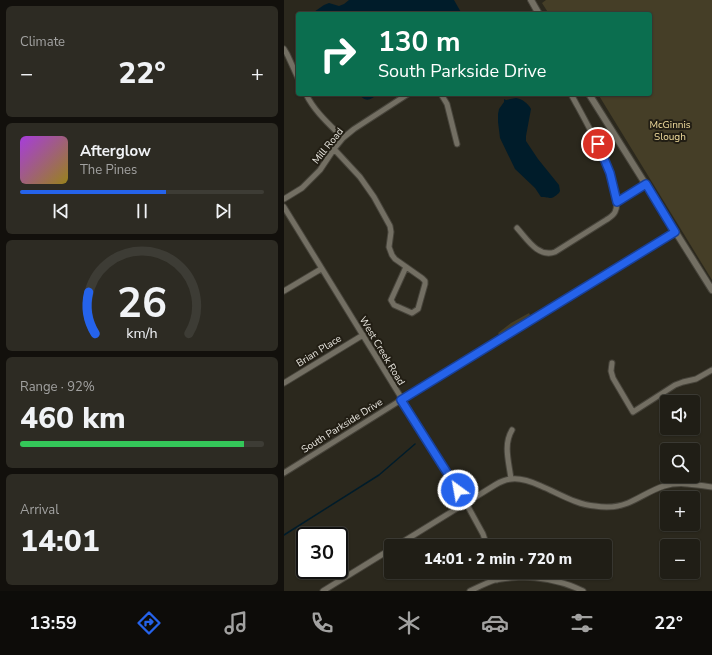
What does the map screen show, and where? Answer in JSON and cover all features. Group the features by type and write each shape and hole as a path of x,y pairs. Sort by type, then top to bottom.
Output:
{"street":[{"path":"531,0 537,12"},
{"path":"284,49 296,74"},
{"path":"307,96 312,105 343,138"},
{"name":"Mill Road","path":"284,199 302,188 311,180 343,138 360,125 405,96"},
{"path":"442,96 448,108 457,144"},
{"path":"517,228 538,250 550,254 612,216 615,211 617,202 605,159 572,96"},
{"path":"590,96 712,290"},
{"path":"334,149 360,177 374,197 390,226 391,232 389,247 392,255 395,259 422,278 425,281 426,284 418,309 412,313 394,305 392,300 406,267"},
{"path":"617,202 646,184"},
{"name":"West Creek Road","path":"284,207 466,504 485,539"},
{"name":"South Parkside Drive","path":"284,473 675,232"},
{"path":"284,291 321,268"},
{"name":"Brian Place","path":"284,383 363,335"},
{"path":"612,363 611,371 613,378 633,412 675,385 696,379 712,370"},
{"path":"511,479 507,448 508,437 512,430"},
{"path":"408,539 495,485 511,479 522,479 532,482 580,503 594,506 617,506 628,503 654,489 674,484 712,487"},
{"path":"323,591 384,553"},
{"path":"470,591 484,584 497,580 538,577 572,585 583,591"}],"green space":[{"name":"McGinnis Slough","path":"546,0 712,0 712,280 599,96 652,96 652,12 548,12 542,3"},
{"path":"529,313 531,317 500,336 498,333 511,323"}],"water":[{"path":"349,0 454,0 461,12 314,12 329,3 339,6"},
{"path":"360,96 376,96 368,100"},
{"path":"516,98 525,102 531,109 526,141 538,159 559,185 559,193 552,198 541,197 535,188 515,169 500,138 498,122 499,109 504,102 504,99"}],"waterway":[{"path":"284,535 379,475 415,444"}],"route":[{"path":"458,490 401,400 675,232 646,184 617,202 610,173 598,144"}]}
